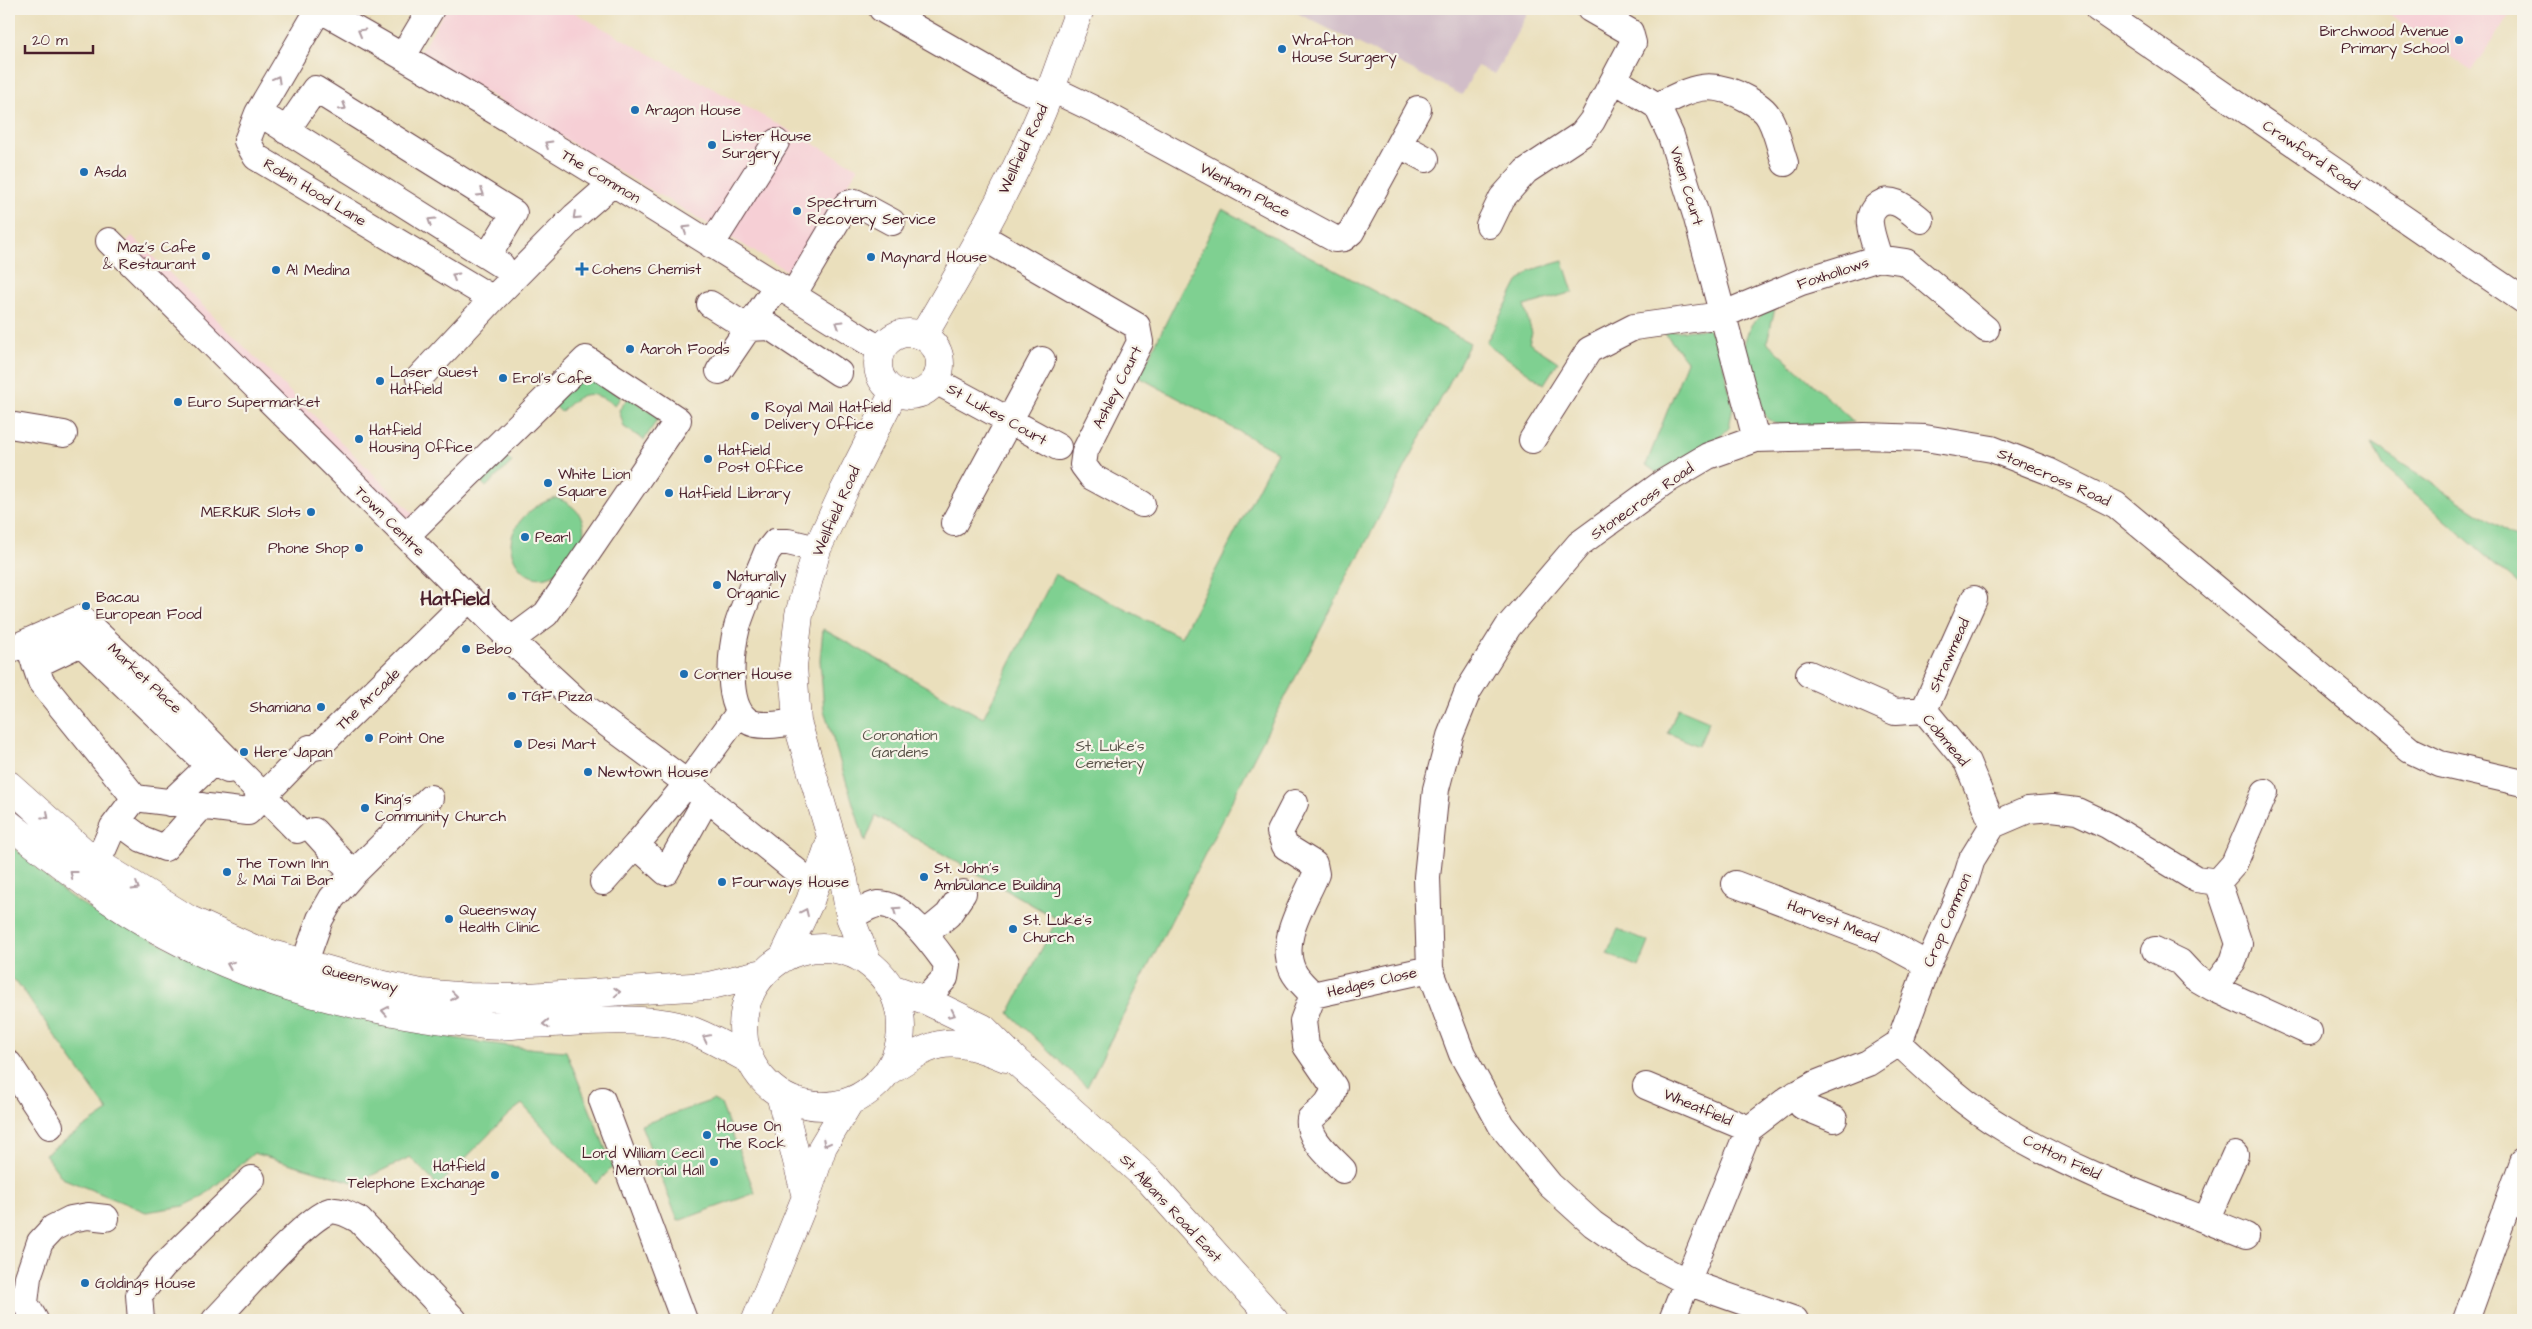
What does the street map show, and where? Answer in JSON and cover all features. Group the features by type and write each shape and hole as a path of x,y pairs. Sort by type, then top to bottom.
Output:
{"main road":[{"name":"Wellfield Road","path":"923,336 981,236 1040,116 1080,9"},
{"path":"906,333 923,336 936,348 940,368 936,381 926,392 906,396 894,392 882,382 877,365 881,349 892,337 906,333"},
{"name":"Wellfield Road","path":"867,961 850,917 844,880 797,722 793,666 798,616 817,549 844,490 894,392"},
{"name":"Queensway","path":"9,785 94,861 188,919 254,949 370,982 421,993 469,998 511,998 708,986 774,964"},
{"name":"Queensway","path":"9,824 113,903 204,954 281,985 327,1000 384,1012 487,1026 640,1021 671,1024 700,1035 750,1060"},
{"path":"774,964 819,947 846,951 867,961 892,988 901,1014 901,1033 894,1060 887,1072 868,1092 850,1101 818,1106 780,1094 759,1076 750,1060 742,1033 744,1011 754,985 774,964 810,901 831,840"},
{"name":"St Albans Road East","path":"892,988 925,1000 983,1028 1017,1062 1149,1180 1274,1320"},
{"name":"St Albans Road East","path":"887,1072 914,1054 943,1043 974,1045 1017,1062"},
{"path":"780,1094 806,1197"},
{"path":"756,1320 806,1197 823,1146 850,1101"}],"street":[{"name":"The Common","path":"319,9 403,56 613,183 881,349"},
{"name":"Robin Hood Lane","path":"319,9 258,113 247,141 256,157 493,299"},
{"path":"403,56 430,9"},
{"path":"882,9 1015,85 1048,93"},
{"path":"1489,225 1502,198 1526,171 1582,134 1592,121 1615,80 1633,43 1630,32 1590,9"},
{"name":"Crawford Road","path":"2098,9 2523,300"},
{"path":"1615,80 1657,106 1684,92 1714,86 1734,91 1759,106 1770,118 1785,163"},
{"path":"286,131 315,89 514,213 488,256"},
{"name":"Wenham Place","path":"1048,93 1106,116 1334,239 1344,238 1351,232 1418,109"},
{"name":"Vixen Court","path":"1657,106 1677,153 1696,215 1722,315"},
{"path":"258,113 488,256 515,277"},
{"path":"711,244 776,142"},
{"path":"1400,145 1426,159"},
{"path":"419,378 575,216 613,183"},
{"path":"1879,258 1869,222 1872,210 1881,203 1891,201 1900,204 1921,220"},
{"path":"719,370 748,328 785,290 848,204 855,202 892,222"},
{"name":"Ashley Court","path":"981,236 1137,326 1140,342 1085,451 1084,465 1092,477 1142,504"},
{"name":"Town Centre","path":"109,241 469,599 578,702 697,791 800,874"},
{"name":"Foxhollows","path":"1532,440 1589,350 1634,327 1722,315 1801,282 1879,258 1906,262 1986,329"},
{"path":"710,304 748,328 770,327 839,373"},
{"path":"1722,315 1756,439"},
{"path":"406,536 586,359 678,420 546,614 511,640"},
{"path":"954,522 1042,360"},
{"name":"St Lukes Court","path":"936,381 1058,447"},
{"path":"9,425 64,434"},
{"name":"Stonecross Road","path":"1795,1320 1688,1282 1640,1257 1593,1224 1550,1185 1496,1117 1462,1054 1430,969 1427,877 1436,789 1450,736 1468,691 1508,627 1580,544 1664,482 1708,456 1756,439 1864,436 1925,438 1992,449 2048,471 2116,504 2410,750 2440,764 2523,783"},
{"path":"747,725 732,693 728,626 766,552 775,542 788,542 817,549"},
{"name":"The Arcade","path":"202,806 248,812 310,748 319,746 469,599"},
{"name":"Strawmead","path":"1924,710 1974,599"},
{"name":"Market Place","path":"24,647 81,618 180,711 263,796"},
{"path":"180,711 173,719 81,643 24,647 41,682 135,798 202,806"},
{"path":"136,670 130,676 147,699 209,766"},
{"name":"Cobmead","path":"1809,674 1895,712 1924,710 1967,762 1993,825"},
{"path":"747,725 797,722"},
{"path":"603,882 636,845 697,791 747,725"},
{"path":"170,802 209,766 220,766 228,770 245,787 263,796 305,830 353,874"},
{"path":"636,845 666,872 697,791"},
{"path":"2218,882 2234,864 2265,792"},
{"path":"135,798 108,839 127,828 142,839 165,848 202,806"},
{"path":"304,964 320,919 332,898 353,874 430,798"},
{"name":"Hedges Close","path":"1295,803 1280,832 1285,846 1314,864 1316,874 1288,940 1287,955 1294,973 1313,995"},
{"path":"1993,825 2028,810 2052,808 2077,811 2107,826 2196,879 2218,882"},
{"name":"Crop Common","path":"1899,1043 1928,965 1945,929 1972,859 1993,825"},
{"path":"2213,988 2234,962 2239,944 2218,882"},
{"name":"Harvest Mead","path":"1735,884 1882,940 1928,965"},
{"path":"925,934 948,915 963,894"},
{"path":"850,917 877,904 888,905 925,934 947,964 945,978 925,1000"},
{"path":"2155,950 2180,962 2194,977 2213,988 2308,1032"},
{"name":"Hedges Close","path":"1313,995 1430,969"},
{"name":"Hedges Close","path":"1313,995 1303,1021 1306,1046 1334,1087 1333,1097 1328,1105 1310,1119 1309,1126 1313,1136 1343,1170"},
{"path":"1672,1320 1749,1129 1796,1094 1815,1084 1868,1063 1899,1043"},
{"name":"Cotton Field","path":"1899,1043 1944,1084 2005,1129 2091,1174 2246,1236"},
{"path":"9,1064 50,1126"},
{"name":"Wheatfield","path":"1646,1086 1749,1129"},
{"path":"1796,1094 1802,1106 1834,1119"},
{"path":"602,1100 684,1320"},
{"path":"2206,1220 2235,1156"},
{"path":"2466,1320 2523,1162"},
{"path":"141,1320 139,1294 163,1266 252,1179"},
{"path":"215,1320 309,1222 331,1211 346,1213 359,1220 454,1320"},
{"path":"35,1320 25,1303 28,1277 40,1242 53,1228 71,1219 88,1216 106,1218"}],"shaded area":[{"path":"446,9 568,9 858,168 794,275 420,53"},
{"path":"1289,9 1530,9 1495,74 1477,66 1462,95"},
{"name":"Birchwood Avenue Primary School","path":"2382,9 2514,9 2471,71"},
{"path":"132,236 416,516 396,537 111,257"}],"green space":[{"name":"St. Luke's Cemetery","path":"1222,209 1470,343 1253,759 1087,1087 1009,1013 1057,919 876,816 865,842 824,710 820,660 823,629 983,718 1055,574 1181,637 1277,452 1139,377"},
{"path":"1563,261 1573,292 1524,306 1532,333 1529,343 1558,362 1544,384 1486,343 1518,282 1531,270"},
{"path":"1776,304 1767,342 1854,422 1790,426 1773,422 1765,415 1752,379 1746,355 1745,341 1757,319"},
{"path":"1708,329 1718,343 1733,406 1729,428 1718,439 1657,473 1646,465 1687,361 1664,332"},
{"path":"590,378 621,397 615,405 599,396 592,395 581,396 561,412 553,404 581,379"},
{"path":"629,397 659,417 644,440 624,427 619,410"},
{"path":"2372,444 2523,543 2523,589 2384,467"},
{"path":"504,454 512,462 486,487 478,479"},
{"path":"556,498 575,509 583,523 583,540 576,555 564,568 550,576 535,577 521,569 514,558 511,546 513,535 525,516 534,508"},
{"path":"1678,708 1709,721 1699,746 1668,733"},
{"path":"9,844 63,891 82,904 196,960 246,981 350,1015 403,1028 456,1039 566,1051 613,1167 596,1184 522,1104 509,1114 438,1186 410,1157 356,1183 254,1153 202,1197 184,1206 146,1212 62,1178 45,1154 108,1111 17,982 9,977"},
{"path":"1618,929 1649,942 1639,967 1607,954"},
{"name":"Lord William Cecil Memorial Hall","path":"713,1100 721,1104 755,1193 678,1221 641,1125"}],"place":[{"name":"Birchwood Avenue Primary School","path":"2459,40"},
{"name":"Wrafton House Surgery","path":"1282,49"},
{"name":"Aragon House","path":"635,110"},
{"name":"Lister House Surgery","path":"712,145"},
{"name":"Asda","path":"84,172"},
{"name":"Spectrum Recovery Service","path":"797,211"},
{"name":"Maz's Cafe & Restaurant","path":"206,256"},
{"name":"Maynard House","path":"871,257"},
{"name":"Cohens Chemist","path":"582,269"},
{"name":"Al Medina","path":"276,270"},
{"name":"Aaroh Foods","path":"630,349"},
{"name":"Erol's Cafe","path":"503,378"},
{"name":"Laser Quest Hatfield","path":"380,381"},
{"name":"Euro Supermarket","path":"178,402"},
{"name":"Royal Mail Hatfield Delivery Office","path":"755,416"},
{"name":"Hatfield Housing Office","path":"359,439"},
{"name":"Hatfield Post Office","path":"708,459"},
{"name":"White Lion Square","path":"548,483"},
{"name":"Hatfield Library","path":"669,493"},
{"name":"MERKUR Slots","path":"311,512"},
{"name":"Pearl","path":"525,537"},
{"name":"Phone Shop","path":"359,548"},
{"name":"Naturally Organic","path":"717,585"},
{"name":"Bacau European Food","path":"86,606"},
{"name":"Bebo","path":"466,649"},
{"name":"Corner House","path":"684,674"},
{"name":"TGF Pizza","path":"512,696"},
{"name":"Shamiana","path":"321,707"},
{"name":"Point One","path":"369,738"},
{"name":"Desi Mart","path":"518,744"},
{"name":"Here Japan","path":"244,752"},
{"name":"Newtown House","path":"588,772"},
{"name":"King's Community Church","path":"365,808"},
{"name":"The Town Inn & Mai Tai Bar","path":"227,872"},
{"name":"St. John's Ambulance Building","path":"924,877"},
{"name":"Fourways House","path":"722,882"},
{"name":"Queensway Health Clinic","path":"449,919"},
{"name":"St. Luke's Church","path":"1013,929"},
{"name":"House On The Rock","path":"707,1135"},
{"name":"Lord William Cecil Memorial Hall","path":"714,1162"},
{"name":"Hatfield Telephone Exchange","path":"495,1175"},
{"name":"Goldings House","path":"85,1283"}],"district":[{"name":"Hatfield","path":"455,598"}],"park label":[{"name":"Coronation Gardens","path":"900,744"}]}
